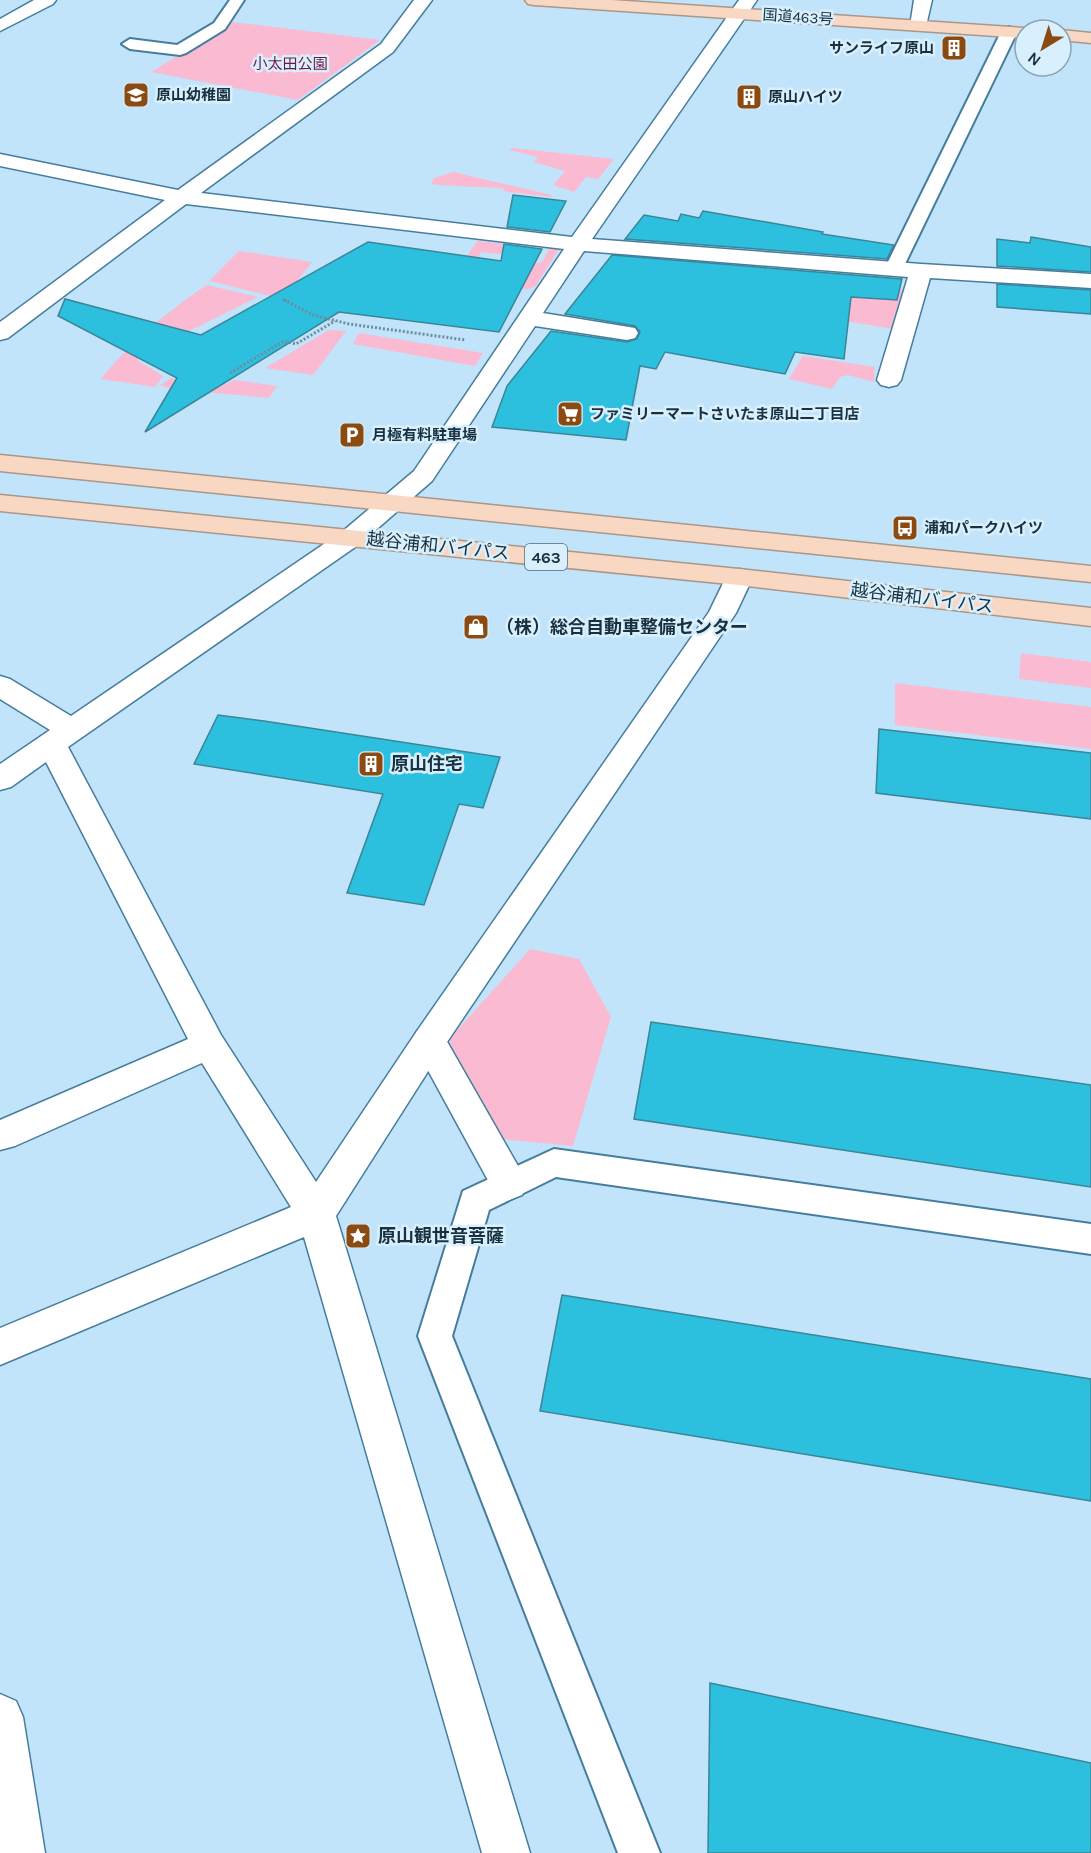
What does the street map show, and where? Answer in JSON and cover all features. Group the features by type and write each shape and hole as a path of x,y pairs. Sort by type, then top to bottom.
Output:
{"highway":[{"name":"国道463号","path":"534,0 742,7 920,26 1013,32"},
{"path":"1073,37 1091,38"},
{"name":"463","path":"0,463 1091,574"},
{"name":"越谷浦和バイパス","path":"0,502 739,577 1091,617"}],"street":[{"path":"0,26 47,0"},
{"path":"0,333 387,48 423,0"},
{"path":"920,26 923,0"},
{"path":"0,779 352,537 423,476 578,244 742,7"},
{"path":"0,160 182,197 578,244 921,271 1091,281"},
{"path":"889,380 921,271"},
{"path":"529,318 627,333"},
{"path":"0,1347 316,1214 429,1041 722,613 739,577"},
{"path":"0,686 62,736 209,1044 316,1214 506,1853"},
{"path":"429,1041 509,1184"},
{"path":"2,1135 209,1044"},
{"path":"0,1717 21,1853"}],"lane":[{"path":"130,44 180,50 220,26 237,0"},
{"path":"894,268 1013,40"},
{"path":"639,1853 435,1336 475,1201 554,1164 1091,1239"}],"path":[{"path":"283,299 313,315 336,321 509,346"},
{"path":"230,373 284,341 296,344 336,321"}],"green space":[{"name":"小太田公園","path":"233,22 380,40 298,100 151,72"},
{"path":"513,148 614,159 598,179 586,177 574,192 553,185 565,171 534,162 538,157 509,150"},
{"path":"453,172 552,195 551,197 503,191 504,189 500,188 431,184 434,178"},
{"path":"477,241 533,247 526,257 481,252 468,275 455,274"},
{"path":"549,249 559,249 535,287 527,289 451,281 524,281 535,264 542,262"},
{"path":"239,251 312,262 283,299 209,281"},
{"path":"848,284 903,290 894,319 894,329 837,320"},
{"path":"207,285 258,297 137,360 163,376 155,387 101,379 150,328"},
{"path":"329,330 346,331 313,375 265,368"},
{"path":"359,333 483,353 475,366 353,344"},
{"path":"803,356 875,367 874,382 848,375 840,377 832,389 789,379"},
{"path":"171,378 197,388 208,383 217,388 235,380 277,386 269,398 172,389 160,385"},
{"path":"1021,653 1091,662 1091,688 1019,679"},
{"path":"895,683 1091,707 1091,749 895,725"},
{"path":"530,949 579,959 611,1017 573,1146 501,1139 449,1053 451,1037"}],"building":[{"path":"513,195 566,201 550,232 507,227"},
{"path":"703,211 894,245 887,259 625,239 644,215 678,221 681,214 699,218"},
{"path":"1031,237 1091,247 1091,272 997,266 997,239 1030,243"},
{"path":"368,242 501,261 504,244 542,249 499,332 339,312 145,432 177,378 58,316 65,299 201,335"},
{"path":"612,255 902,279 897,300 851,297 844,359 795,352 785,374 665,352 656,369 640,366 626,440 492,427 507,386 551,331 627,342 637,339 640,332 635,326 565,314"},
{"path":"997,284 1091,290 1091,314 997,307"},
{"path":"218,715 500,757 483,808 459,804 424,905 347,893 383,794 194,764"},
{"path":"879,729 1091,753 1091,819 876,793"},
{"path":"651,1022 1091,1085 1091,1187 634,1119"},
{"path":"562,1295 1091,1379 1091,1501 540,1411"},
{"path":"710,1683 1091,1763 1091,1853 708,1853"}],"place":[{"name":"サンライフ原山","path":"954,48"},
{"name":"原山幼稚園","path":"136,95"},
{"name":"原山ハイツ","path":"749,97"},
{"name":"ファミリーマートさいたま原山二丁目店","path":"570,414"},
{"name":"月極有料駐車場","path":"352,435"},
{"name":"浦和パークハイツ","path":"905,528"},
{"name":"（株）総合自動車整備センター","path":"476,627"},
{"name":"原山住宅","path":"371,764"},
{"name":"原山観世音菩薩","path":"358,1236"}]}
